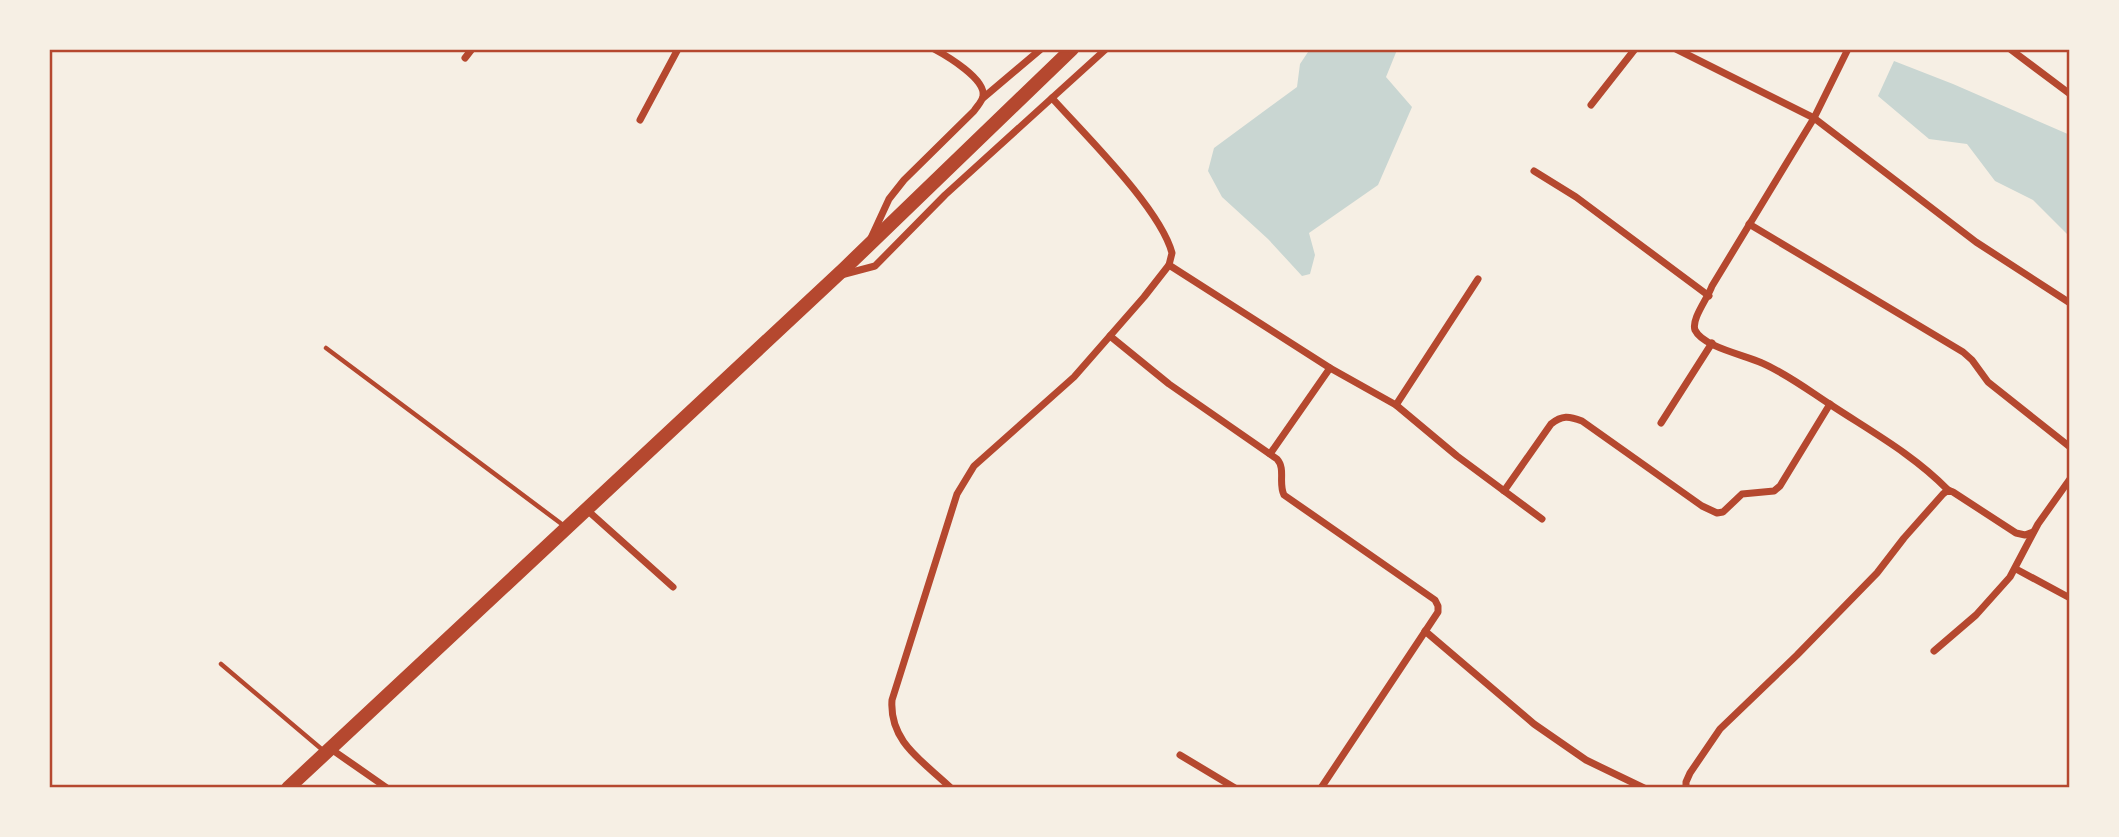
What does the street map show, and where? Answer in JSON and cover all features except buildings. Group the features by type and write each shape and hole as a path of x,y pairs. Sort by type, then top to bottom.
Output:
{"main road":[{"path":"288,788 836,276 1072,49"}],"street":[{"path":"465,58 472,49"},
{"path":"640,120 678,49"},
{"path":"934,49 978,81 983,89 983,98"},
{"path":"868,245 889,198 904,180 974,111 983,98 1041,49"},
{"path":"836,276 875,266 945,195 1106,49"},
{"path":"1591,105 1635,49"},
{"path":"1676,49 1814,118 1976,242 2070,303"},
{"path":"1848,49 1814,118 1712,286 1694,323 1700,337 1762,363 1793,380 1926,468 1948,491 2016,533 2033,533"},
{"path":"2010,49 2070,94"},
{"path":"951,788 897,734 891,714 892,700 957,494 974,466 1074,377 1169,265 1172,253 1138,195 1052,98"},
{"path":"1534,171 1576,197 1709,296"},
{"path":"1749,224 1963,352 1988,382 2070,447"},
{"path":"1169,265 1331,368 1396,405 1457,456 1542,519"},
{"path":"1396,405 1478,279"},
{"path":"1110,336 1169,384 1280,463 1281,489 1284,495 1435,600 1438,612 1321,788"},
{"path":"1661,423 1712,343"},
{"path":"1270,454 1331,368"},
{"path":"1504,491 1551,424 1558,418 1567,416 1582,421 1702,506 1717,513 1723,512 1742,494 1774,491 1780,486 1830,404"},
{"path":"1934,651 1976,615 2016,569 2033,533 2070,479"},
{"path":"1686,788 1689,773 1730,717 1791,661 1877,573 1910,531 1948,491"},
{"path":"587,510 673,587"},
{"path":"2016,569 2070,598"},
{"path":"1424,631 1534,724 1586,760 1644,788"},
{"path":"328,751 387,788"},
{"path":"1180,755 1235,788"}],"lane":[{"path":"326,348 567,528"},
{"path":"221,664 328,751"}],"shaded area":[{"path":"1310,49 1397,50 1386,77 1412,107 1378,185 1309,233 1315,255 1310,274 1302,276 1268,239 1222,197 1208,171 1214,148 1297,87 1300,64"},
{"path":"1894,61 2070,135 2070,237 2033,200 1995,181 1967,144 1929,139 1878,96"}]}
